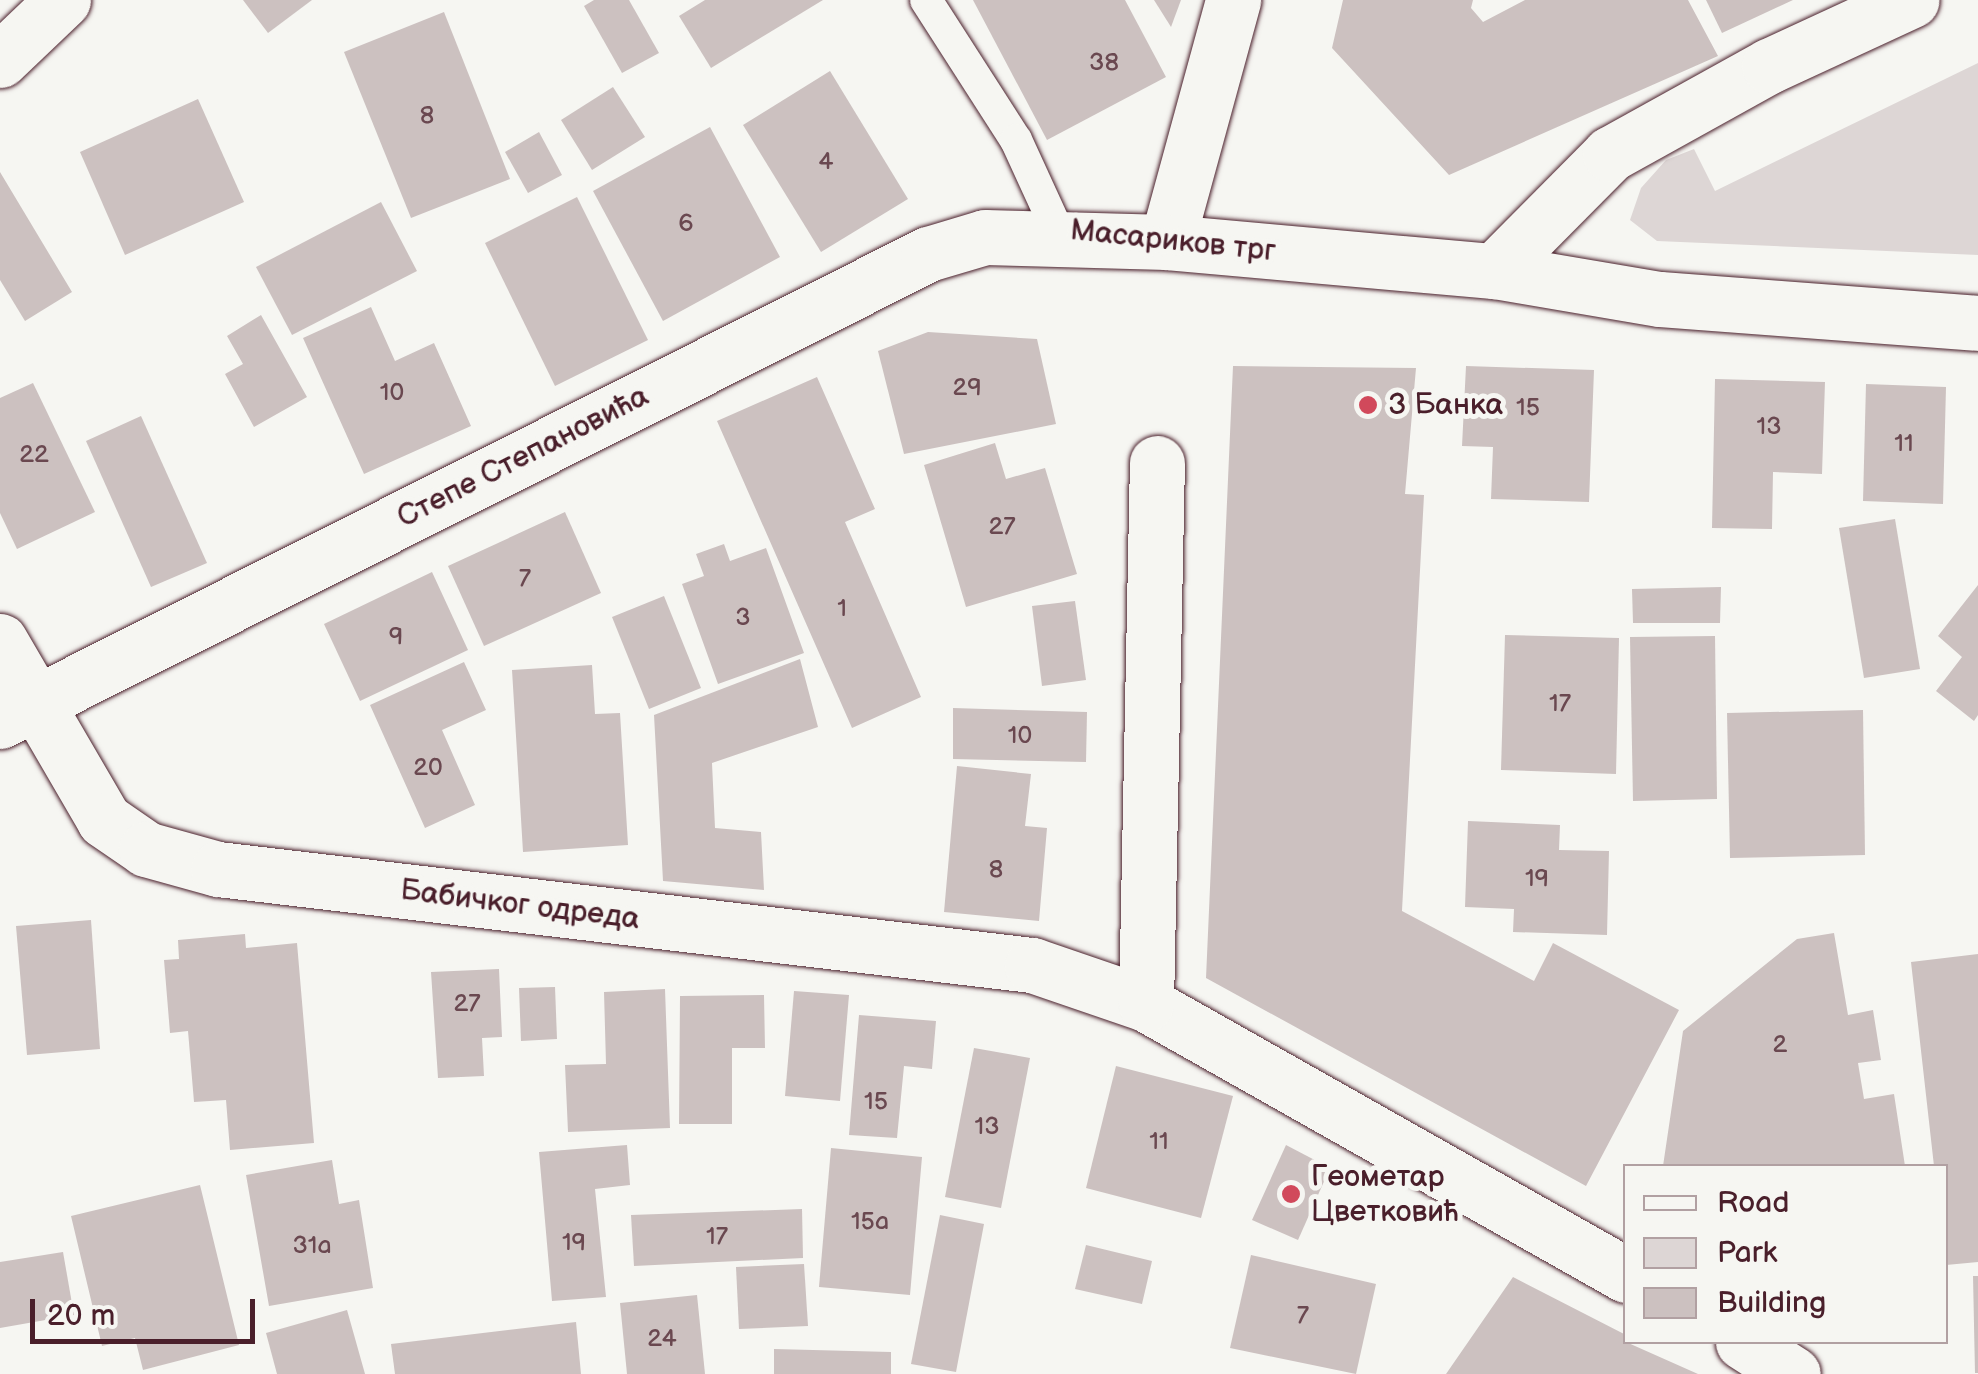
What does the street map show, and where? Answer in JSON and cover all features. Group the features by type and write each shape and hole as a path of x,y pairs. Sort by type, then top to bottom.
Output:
{"street":[{"path":"0,60 63,0"},
{"path":"1167,242 1232,0"},
{"path":"1494,271 1610,154 1768,66 1912,0"},
{"name":"Масариков трг","path":"1059,234 1494,271 1660,299 1978,322"},
{"name":"Степе Степановића","path":"16,712 928,254 985,237 1059,234"},
{"path":"1146,1004 1157,464"},
{"name":"Бабичког одреда","path":"0,641 16,712 104,820 146,848 218,869 1032,966 1146,1004 1623,1273"},
{"path":"1746,1344 1793,1374"}],"lane":[{"name":"Масариков трг","path":"926,0 1016,140 1059,234"}],"green space":[{"path":"1978,63 1978,255 1657,241 1630,220 1641,188 1666,160 1694,149 1715,191"}],"building":[{"path":"243,0 312,0 268,33"},
{"path":"594,0 629,0 659,53 622,73 584,6"},
{"path":"705,0 823,0 711,68 679,16"},
{"path":"973,0 1125,0 1166,77 1047,140"},
{"path":"1154,0 1181,0 1171,27"},
{"path":"1343,0 1473,0 1471,8 1483,22 1525,0 1688,0 1718,56 1449,175 1332,48"},
{"path":"1706,0 1793,0 1722,33"},
{"path":"444,12 510,179 411,218 344,52"},
{"path":"830,71 908,199 821,252 743,125"},
{"path":"613,87 645,137 592,170 561,120"},
{"path":"198,99 244,202 125,255 80,152"},
{"path":"710,127 780,257 663,321 593,191"},
{"path":"539,132 562,175 528,193 505,152"},
{"path":"0,172 72,292 25,321 0,280"},
{"path":"577,197 648,340 555,386 485,243"},
{"path":"381,202 417,271 292,335 256,267"},
{"path":"371,307 395,361 434,343 471,426 364,474 303,338"},
{"path":"261,315 307,397 254,427 225,374 243,364 227,336"},
{"path":"928,332 1037,339 1056,424 904,454 878,351"},
{"path":"1233,366 1416,368 1405,494 1424,495 1402,911 1534,981 1553,943 1679,1010 1586,1186 1206,978"},
{"path":"1466,366 1594,370 1589,502 1491,499 1493,447 1462,446"},
{"path":"817,377 875,509 845,522 921,697 852,728 717,421"},
{"path":"1715,379 1825,382 1822,474 1773,472 1772,529 1712,528"},
{"path":"33,383 95,512 17,549 0,513 0,398"},
{"path":"1866,384 1946,387 1943,504 1863,501"},
{"path":"141,416 207,563 151,587 86,441"},
{"path":"995,443 1006,479 1045,468 1077,574 966,607 924,465"},
{"path":"565,512 601,593 484,646 448,566"},
{"path":"1895,519 1920,669 1864,678 1839,528"},
{"path":"724,544 730,561 766,548 804,653 718,684 682,584 704,576 696,554"},
{"path":"432,572 468,650 360,701 324,624"},
{"path":"1978,585 1978,715 1974,721 1936,691 1962,657 1938,636"},
{"path":"1721,587 1720,623 1633,623 1632,589"},
{"path":"664,596 701,688 649,709 612,617"},
{"path":"1075,601 1086,680 1042,686 1032,606"},
{"path":"1505,635 1619,638 1616,774 1501,770"},
{"path":"1715,636 1717,799 1633,801 1630,637"},
{"path":"800,659 818,727 712,763 715,828 761,832 764,890 663,881 654,715"},
{"path":"464,662 486,710 442,730 475,805 425,828 370,705"},
{"path":"592,665 595,714 620,713 628,845 523,852 512,670"},
{"path":"953,708 1087,712 1086,762 953,759"},
{"path":"1863,710 1865,855 1730,858 1727,713"},
{"path":"957,766 1031,774 1025,826 1047,828 1039,921 944,912"},
{"path":"1468,821 1560,825 1559,850 1609,851 1607,935 1513,932 1514,909 1465,907"},
{"path":"91,920 100,1049 27,1055 16,926"},
{"path":"1834,933 1848,1015 1873,1010 1881,1060 1858,1063 1864,1099 1894,1094 1905,1164 1663,1164 1683,1031 1797,939"},
{"path":"245,934 246,948 297,943 314,1143 230,1150 226,1100 194,1102 188,1031 170,1033 164,960 179,959 178,940"},
{"path":"1978,954 1978,1262 1948,1265 1948,1164 1934,1164 1911,962"},
{"path":"499,969 502,1037 482,1038 484,1076 438,1078 431,972"},
{"path":"555,987 557,1039 521,1041 519,988"},
{"path":"665,989 670,1128 568,1132 565,1065 606,1064 604,992"},
{"path":"794,991 849,995 840,1101 785,1096"},
{"path":"764,995 765,1048 732,1048 732,1124 679,1124 680,996"},
{"path":"859,1015 936,1021 932,1069 904,1066 897,1138 849,1135"},
{"path":"974,1048 1030,1058 1001,1208 945,1197"},
{"path":"1116,1066 1233,1096 1201,1218 1086,1188"},
{"path":"627,1145 630,1185 595,1189 606,1297 552,1301 539,1152"},
{"name":"Геометар Цветковић","path":"1286,1145 1330,1168 1298,1240 1252,1220"},
{"path":"831,1148 922,1157 910,1295 819,1287"},
{"path":"332,1160 339,1204 359,1200 373,1288 269,1306 246,1175"},
{"path":"200,1185 239,1345 143,1370 135,1338 102,1346 71,1216"},
{"path":"802,1209 803,1258 634,1266 631,1215"},
{"path":"940,1215 984,1224 956,1372 911,1364"},
{"path":"1086,1245 1152,1261 1142,1304 1075,1289"},
{"path":"63,1252 74,1315 0,1328 0,1262"},
{"path":"1251,1255 1376,1284 1356,1374 1230,1348"},
{"path":"804,1264 808,1326 739,1329 736,1267"},
{"path":"1973,1276 1978,1276 1978,1373 1975,1373"},
{"path":"1513,1277 1623,1333 1623,1344 1698,1374 1446,1374"},
{"path":"697,1295 705,1374 627,1374 620,1303"},
{"path":"347,1310 365,1374 277,1374 266,1333"},
{"path":"576,1322 581,1374 395,1374 391,1344"},
{"path":"774,1349 891,1352 891,1374 774,1374"}],"place":[{"name":"3 Банка","path":"1368,405"},
{"name":"Геометар Цветковић","path":"1291,1194"}]}
